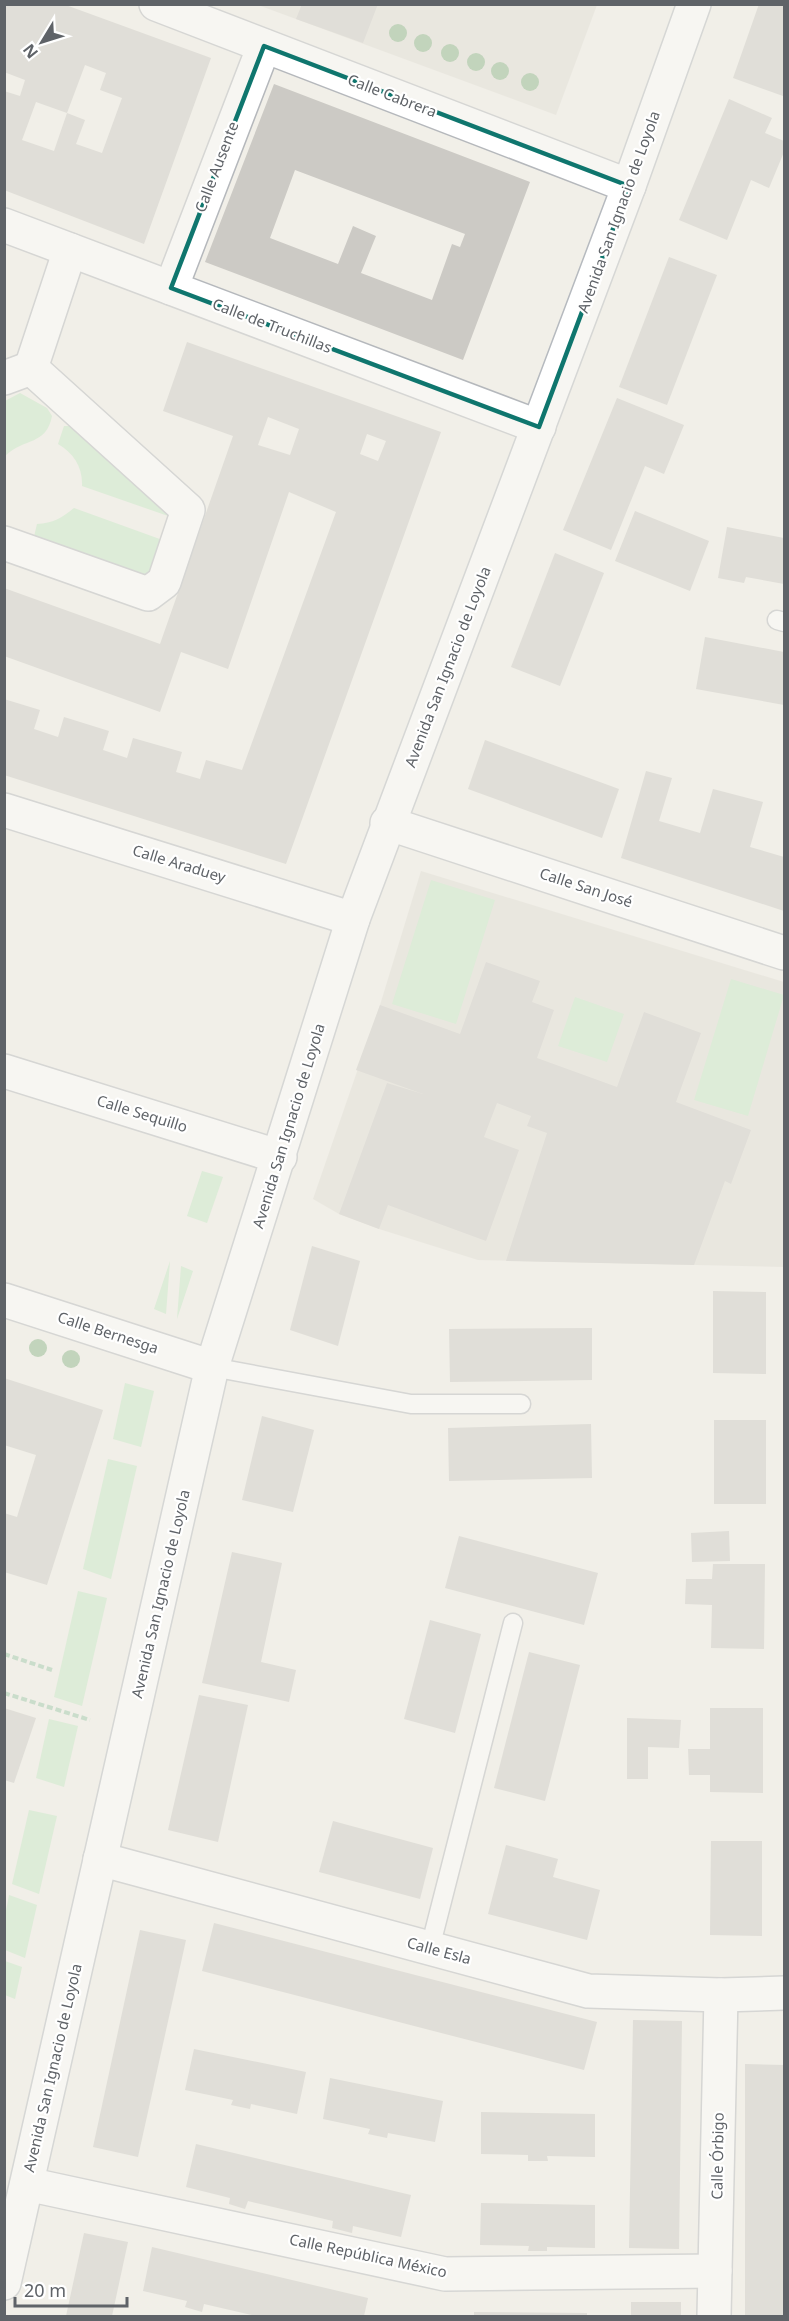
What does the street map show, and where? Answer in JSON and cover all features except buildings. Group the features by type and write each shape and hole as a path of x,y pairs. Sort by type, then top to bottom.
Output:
{"street":[{"name":"Calle Cabrera","path":"156,4 629,186"},
{"name":"Avenida San Ignacio de Loyola","path":"6,2273 212,1367 280,1157 353,919 387,823 629,186 694,4"},
{"name":"Calle Ausente","path":"171,288 264,46"},
{"name":"Calle de Truchillas","path":"4,225 539,427"},
{"path":"4,543 148,594 164,582 188,510 18,373 70,250"},
{"name":"Calle Araduey","path":"4,810 353,919"},
{"name":"Calle San José","path":"387,823 784,953"},
{"name":"Calle Sequillo","path":"4,1071 280,1157"},
{"name":"Calle Bernesga","path":"4,1300 212,1367"},
{"name":"Calle Esla","path":"100,1859 588,1991 721,1995 784,1993"},
{"name":"Calle Órbigo","path":"714,2316 721,1995"},
{"name":"Calle República México","path":"27,2184 445,2274 715,2271"}],"lane":[{"path":"212,1367 411,1404 520,1404"},
{"path":"430,1948 513,1623"}],"path":[{"path":"4,1654 52,1670"},
{"path":"4,1693 90,1720"}],"highlighted area":[{"path":"264,46 629,186 539,427 171,288"}],"shaded area":[{"path":"258,5 597,5 556,115"},
{"path":"421,871 784,982 784,1267 478,1260 379,1229 339,1214 313,1199 380,1005"}],"green space":[{"path":"20,393 47,408 52,416 49,426 40,437 5,456 5,401"},
{"path":"64,426 75,426 171,517 82,486 79,467 69,452 58,444"},
{"path":"74,508 168,542 146,580 33,541 37,524 57,519"},
{"path":"431,880 495,900 456,1024 392,1004"},
{"path":"731,979 784,995 748,1116 694,1100"},
{"path":"575,997 624,1014 607,1062 558,1046"},
{"path":"202,1171 223,1177 207,1223 187,1216"},
{"path":"170,1261 166,1314 154,1309"},
{"path":"181,1266 193,1271 177,1319"},
{"path":"125,1383 154,1391 141,1447 113,1439"},
{"path":"108,1459 137,1466 111,1579 83,1569"},
{"path":"78,1591 107,1598 82,1706 54,1697"},
{"path":"49,1719 78,1726 64,1787 36,1778"},
{"path":"29,1810 57,1816 39,1894 12,1884"},
{"path":"9,1895 37,1905 25,1958 5,1950 5,1916"},
{"path":"5,1961 22,1967 15,1999 5,1995"}]}
